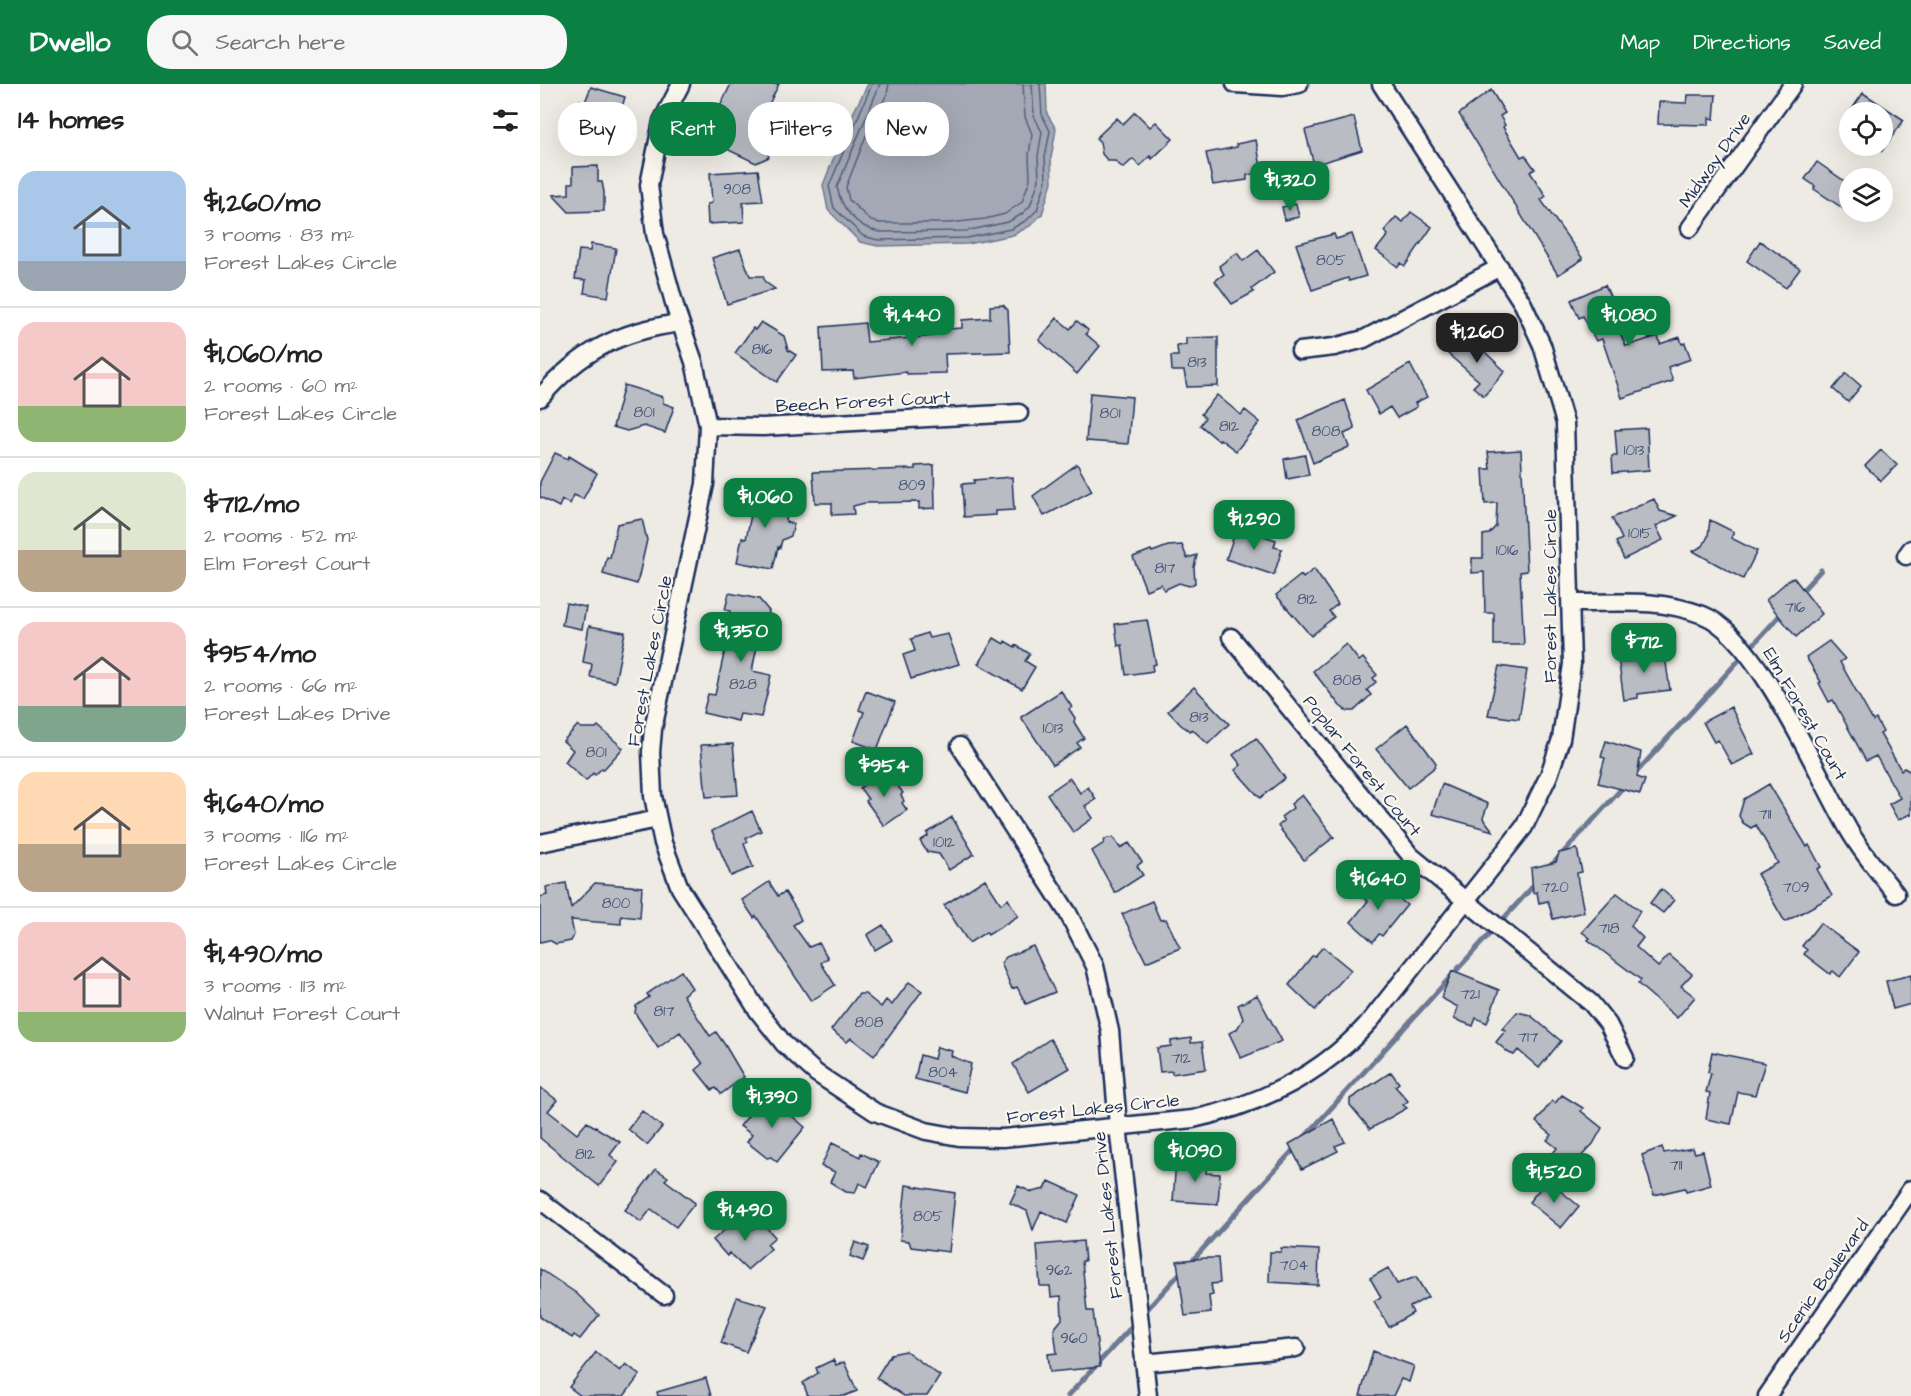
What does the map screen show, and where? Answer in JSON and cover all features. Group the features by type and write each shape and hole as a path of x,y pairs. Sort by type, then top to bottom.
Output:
{"street":[{"name":"Forest Lakes Circle","path":"681,84 662,121 649,185 655,234 680,323 694,362 708,426 705,484 654,729 653,796 663,843 680,888 758,1011 801,1060 860,1104 926,1131 959,1137 1003,1138 1216,1114 1251,1103 1286,1088 1303,1077 1354,1038 1466,902 1524,827 1549,775 1562,739 1570,693 1572,603 1565,423 1542,345 1523,304 1381,84"},
{"path":"1235,84 1282,87 1299,84"},
{"name":"Midway Drive","path":"1690,228 1793,84"},
{"path":"1300,351 1334,347 1364,339 1500,267"},
{"path":"540,398 556,379 597,348 630,332 680,323"},
{"name":"Beech Forest Court","path":"708,426 763,427 1019,413"},
{"name":"Elm Forest Court","path":"1572,603 1660,602 1706,616 1734,638 1759,667 1851,833 1871,864 1896,894"},
{"name":"Poplar Forest Court","path":"1231,637 1411,856 1591,1004 1608,1024 1625,1058"},
{"name":"Forest Lakes Drive","path":"960,746 1068,912 1095,966 1110,1031 1118,1126 1148,1396"},
{"path":"540,843 658,819"},
{"name":"Scenic Boulevard","path":"1767,1396 1911,1189"},
{"path":"540,1200 664,1295"},
{"path":"1144,1363 1296,1348"}],"water":[{"path":"868,84 1046,84 1047,114 1056,129 1051,158 1052,182 1042,214 1030,226 1013,235 968,244 878,246 860,242 828,210 823,185 834,156 853,156 853,113"}],"building":[{"path":"731,84 779,84 770,102 748,102 748,156 769,157 756,163 736,153 736,102 722,102"},
{"path":"591,87 625,97 624,102 585,102"},
{"path":"1491,90 1505,113 1500,116 1505,125 1503,127 1521,157 1525,155 1535,169 1530,172 1546,196 1541,200 1583,259 1558,275 1459,114"},
{"path":"1863,93 1877,102 1857,102"},
{"path":"1688,95 1716,95 1714,119 1709,118 1709,125 1658,124 1659,102 1687,103"},
{"path":"1135,112 1150,127 1156,122 1173,139 1152,159 1150,156 1140,166 1133,159 1123,168 1115,161 1108,161 1102,154 1100,142 1096,138 1117,118 1123,124"},
{"path":"1893,113 1904,120 1893,136"},
{"path":"1354,117 1362,150 1314,165 1305,130"},
{"path":"1256,140 1262,172 1247,175 1247,180 1213,185 1206,153 1237,147 1236,144"},
{"path":"1817,162 1839,177 1839,206 1814,189 1815,186 1805,179"},
{"path":"598,166 598,182 602,182 604,192 604,211 569,212 553,195 569,194 569,183 573,183 573,167"},
{"path":"758,170 763,201 743,202 744,222 708,224 707,204 712,203 710,173"},
{"path":"1296,204 1299,217 1285,220 1282,207"},
{"path":"1411,212 1432,227 1405,266 1401,263 1398,267 1376,250 1388,235 1384,231 1396,217 1403,222"},
{"path":"1334,234 1336,239 1352,234 1366,276 1349,281 1348,278 1312,290 1296,244"},
{"path":"1760,241 1800,269 1786,288 1747,261"},
{"path":"591,244 616,248 608,297 584,293 586,280 575,279 579,250 590,251"},
{"path":"740,249 750,276 763,276 765,282 775,289 727,304 712,258"},
{"path":"1258,250 1274,272 1252,289 1254,292 1232,304 1215,281 1224,274 1219,266 1237,253 1243,261"},
{"path":"1605,285 1617,312 1612,314 1626,346 1658,336 1660,344 1680,337 1682,344 1685,343 1691,359 1668,367 1673,381 1622,398 1602,339 1596,341 1583,316 1579,318 1571,300"},
{"path":"1003,305 1008,310 1010,352 945,354 946,373 907,374 906,372 854,378 853,371 823,372 821,327 865,323 867,342 933,336 932,330 962,328 962,320 990,318 990,306"},
{"path":"1057,318 1070,329 1077,321 1088,330 1086,334 1100,346 1077,374 1039,340"},
{"path":"761,322 784,336 788,350 796,355 777,382 735,353 753,328 755,330"},
{"path":"1466,334 1505,371 1484,396 1473,387 1479,381 1448,354"},
{"path":"1218,337 1218,386 1187,387 1184,371 1172,371 1171,356 1178,356 1177,346 1186,345 1186,338"},
{"path":"1410,364 1427,397 1415,403 1417,407 1397,418 1390,407 1379,414 1366,390"},
{"path":"1846,373 1861,386 1848,402 1833,389"},
{"path":"624,385 663,397 663,403 674,407 665,433 644,426 627,431 613,427"},
{"path":"1090,393 1132,397 1128,444 1086,441"},
{"path":"1217,395 1241,415 1245,410 1260,422 1236,451 1220,439 1219,441 1200,425 1205,418 1201,414"},
{"path":"1345,400 1355,429 1344,434 1349,447 1313,463 1298,420"},
{"path":"1647,428 1649,470 1613,473 1612,456 1617,456 1615,430"},
{"path":"1521,450 1527,571 1520,572 1524,645 1494,645 1494,613 1485,613 1484,572 1472,573 1472,558 1483,558 1483,535 1489,534 1496,526 1497,503 1485,504 1483,469 1490,469 1488,452"},
{"path":"1881,450 1897,465 1881,481 1865,466"},
{"path":"555,453 568,459 569,456 597,473 583,499 574,495 570,504 562,500 559,507 540,497 540,482"},
{"path":"1305,455 1309,475 1287,479 1284,459"},
{"path":"1077,464 1092,491 1044,516 1033,496"},
{"path":"934,465 935,508 919,509 919,502 865,503 853,506 854,514 832,515 832,503 815,503 813,472 915,469 915,466"},
{"path":"1012,477 1014,510 996,511 996,515 964,517 962,484 974,483 974,480"},
{"path":"749,488 781,494 779,501 788,503 786,522 794,524 791,536 782,540 780,548 778,547 773,569 737,562 742,538 746,539 752,510 745,509"},
{"path":"1654,499 1660,511 1677,516 1656,526 1663,540 1624,559 1616,542 1622,539 1612,518"},
{"path":"642,519 647,540 637,584 603,574 607,557 610,558 617,524"},
{"path":"1710,520 1734,532 1731,538 1757,551 1743,579 1693,551 1703,546 1708,536"},
{"path":"1237,527 1276,540 1274,547 1282,549 1274,575 1226,559"},
{"path":"1182,545 1187,558 1197,555 1194,567 1195,583 1189,586 1179,583 1164,590 1161,584 1146,590 1133,557 1151,550 1152,552 1168,546"},
{"path":"1314,569 1338,604 1329,611 1334,617 1311,636 1276,595 1301,575 1303,578"},
{"path":"1794,578 1822,614 1796,637 1766,600"},
{"path":"729,593 759,599 769,611 767,623 763,622 761,627 752,671 771,675 761,717 740,714 738,721 703,713 708,694 715,695 727,640 724,639 730,611 725,610"},
{"path":"566,603 586,607 582,629 562,625"},
{"path":"1147,620 1156,664 1152,665 1153,671 1126,675 1122,645 1118,646 1115,624"},
{"path":"589,626 625,632 615,682 590,677 592,664 583,662"},
{"path":"927,633 929,638 948,634 959,664 911,679 903,655 915,651 911,639"},
{"path":"994,638 1004,644 1005,641 1015,647 1016,645 1030,654 1025,661 1035,667 1022,689 978,664"},
{"path":"1829,641 1845,659 1840,662 1873,721 1876,719 1883,732 1880,734 1901,770 1904,768 1911,772 1911,816 1910,814 1898,820 1889,804 1900,798 1876,756 1866,761 1833,700 1829,702 1819,683 1821,682 1806,657"},
{"path":"1346,644 1359,661 1363,658 1377,675 1373,678 1376,682 1367,690 1371,695 1354,711 1347,711 1340,706 1313,671"},
{"path":"1664,650 1670,690 1638,694 1638,698 1624,700 1618,657"},
{"path":"1499,666 1527,670 1519,719 1488,715"},
{"path":"1194,687 1229,724 1208,744 1192,729 1190,731 1181,725 1168,711"},
{"path":"866,691 895,702 877,750 853,741 864,712 859,710"},
{"path":"1061,691 1072,707 1069,709 1075,718 1074,722 1084,738 1077,743 1080,747 1053,765 1021,717"},
{"path":"1731,707 1754,754 1732,765 1718,740 1714,742 1703,722"},
{"path":"1407,724 1436,763 1435,767 1408,788 1376,749"},
{"path":"578,725 581,728 598,726 623,748 603,770 602,768 595,775 593,773 586,781 565,762 573,750 563,741"},
{"path":"1256,738 1285,778 1260,798 1235,770 1241,765 1233,755"},
{"path":"1606,741 1641,752 1637,777 1645,780 1640,794 1598,783 1605,758 1601,757"},
{"path":"733,744 738,795 706,797 701,745"},
{"path":"886,770 903,793 902,803 907,810 884,826 866,801 868,799 860,788"},
{"path":"1070,778 1080,793 1088,787 1096,799 1085,806 1093,818 1073,832 1047,794"},
{"path":"1442,784 1488,804 1483,818 1493,831 1432,814"},
{"path":"1769,784 1807,847 1809,845 1821,867 1817,869 1832,896 1785,922 1757,874 1778,863 1756,825 1751,828 1743,823 1739,816 1744,799"},
{"path":"1302,795 1334,837 1304,860 1278,826 1284,821 1281,817 1293,808 1291,804"},
{"path":"752,811 761,831 746,838 748,842 744,844 753,867 731,876 712,831"},
{"path":"952,817 974,854 949,870 939,854 927,852 920,841 928,836 927,833"},
{"path":"1113,837 1120,848 1129,843 1142,862 1137,866 1143,875 1115,893 1092,851 1104,843 1105,839"},
{"path":"1577,849 1582,872 1577,873 1578,882 1584,912 1553,919 1548,901 1539,903 1537,892 1533,893 1531,868 1556,862 1559,853"},
{"path":"985,879 1001,904 1008,899 1018,916 988,935 986,932 969,943 944,905"},
{"path":"1377,880 1407,905 1382,936 1379,934 1373,942 1351,922 1368,901 1362,897"},
{"path":"769,882 778,896 785,892 796,909 801,920 793,925 809,947 819,943 828,958 821,963 835,985 811,1001 756,916 754,918 742,900"},
{"path":"566,883 571,908 595,883 642,887 640,918 621,916 621,924 571,920 574,935 571,941 556,944 549,940 540,942 540,897 547,895 546,887"},
{"path":"1661,889 1674,900 1663,913 1650,903"},
{"path":"1617,893 1640,911 1631,926 1643,938 1636,947 1658,967 1669,955 1692,974 1681,986 1695,997 1677,1018 1638,984 1641,980 1588,940 1590,938 1582,932"},
{"path":"1152,901 1160,920 1166,919 1180,948 1146,962 1122,914"},
{"path":"1820,923 1859,952 1840,977 1833,971 1830,974 1804,954 1807,950 1802,946"},
{"path":"883,925 892,940 875,950 867,935"},
{"path":"1033,946 1055,992 1026,1004 1017,987 1012,989 1001,963 1006,957"},
{"path":"1323,947 1351,970 1315,1010 1289,985 1312,956 1315,956"},
{"path":"681,971 692,988 683,995 710,1036 716,1032 744,1077 721,1094 716,1088 712,1090 696,1070 703,1064 680,1032 658,1048 635,1013 636,1006 649,997 647,994"},
{"path":"1452,971 1499,990 1487,1023 1476,1018 1473,1026 1454,1019 1458,1007 1441,998"},
{"path":"1911,975 1911,1004 1893,1009 1886,981"},
{"path":"909,982 922,991 874,1056 851,1038 847,1042 831,1030 859,994 865,994 881,1007 886,1000 892,1005"},
{"path":"1257,995 1282,1041 1241,1058 1229,1033 1237,1029 1243,1019 1238,1005"},
{"path":"1517,1012 1530,1015 1561,1041 1539,1068 1518,1050 1514,1055 1496,1042 1506,1030 1502,1029"},
{"path":"1191,1038 1191,1043 1202,1042 1206,1069 1172,1074 1172,1071 1160,1072 1157,1048 1171,1046 1171,1041"},
{"path":"1050,1039 1070,1068 1029,1092 1013,1064"},
{"path":"937,1047 952,1051 951,1056 971,1064 965,1092 915,1079 920,1055 934,1059"},
{"path":"1712,1052 1765,1063 1755,1095 1738,1092 1731,1124 1706,1119 1710,1093 1706,1092 1711,1073 1708,1072"},
{"path":"1391,1072 1399,1083 1395,1086 1408,1101 1403,1105 1407,1108 1370,1129 1350,1105 1350,1099"},
{"path":"540,1087 557,1100 548,1111 577,1134 587,1122 620,1142 610,1155 618,1162 599,1186 540,1138"},
{"path":"766,1094 805,1127 777,1162 771,1157 767,1158 747,1142 752,1135 740,1126"},
{"path":"1562,1095 1583,1108 1581,1111 1602,1128 1593,1144 1568,1170 1551,1156 1557,1148 1547,1140 1552,1135 1536,1122 1552,1101 1555,1103"},
{"path":"642,1111 662,1127 647,1145 628,1129"},
{"path":"1333,1119 1345,1142 1335,1146 1338,1151 1302,1169 1289,1144"},
{"path":"832,1143 860,1157 861,1153 879,1162 867,1187 859,1183 855,1193 846,1192 830,1182 835,1172 821,1166"},
{"path":"1662,1147 1664,1153 1693,1148 1695,1153 1703,1151 1711,1185 1686,1192 1685,1188 1654,1195 1642,1155"},
{"path":"1176,1159 1207,1161 1206,1173 1220,1174 1218,1204 1173,1201"},
{"path":"656,1169 668,1177 665,1180 695,1203 676,1227 651,1209 641,1222 625,1210"},
{"path":"1547,1180 1579,1206 1561,1228 1529,1202"},
{"path":"1049,1181 1080,1195 1067,1223 1041,1211 1033,1230 1027,1211 1010,1203 1018,1186 1032,1192 1045,1189"},
{"path":"906,1185 955,1193 949,1252 911,1247 909,1241 900,1240"},
{"path":"741,1216 753,1229 763,1224 775,1237 767,1244 771,1249 747,1270 729,1253 727,1256 713,1240"},
{"path":"1083,1241 1085,1261 1082,1261 1087,1311 1093,1311 1100,1367 1050,1372 1048,1354 1057,1353 1054,1329 1062,1319 1061,1296 1051,1297 1050,1286 1040,1286 1037,1245"},
{"path":"855,1242 869,1247 863,1261 850,1256"},
{"path":"1281,1248 1319,1250 1318,1285 1269,1282 1270,1252 1281,1252"},
{"path":"1218,1258 1220,1283 1211,1284 1213,1295 1209,1296 1211,1313 1185,1316 1177,1261"},
{"path":"1388,1268 1397,1284 1416,1277 1428,1297 1410,1307 1413,1313 1389,1327 1374,1301 1381,1297 1370,1278"},
{"path":"540,1269 576,1293 599,1315 580,1339 574,1335 572,1338 540,1317"},
{"path":"737,1297 767,1306 746,1352 721,1343"},
{"path":"906,1351 940,1376 927,1396 904,1396 876,1378 891,1354"},
{"path":"1373,1351 1414,1366 1409,1382 1401,1379 1393,1396 1360,1396"},
{"path":"596,1352 620,1371 626,1364 640,1375 624,1396 581,1396 569,1387"},
{"path":"833,1360 836,1365 844,1362 857,1391 844,1396 808,1396 803,1383 818,1373 816,1368"},
{"path":"706,1378 711,1396 658,1396 657,1392"}],"waterway":[{"path":"1799,594 1821,570"},
{"path":"1633,776 1783,612"},
{"path":"1550,867 1625,785"},
{"path":"1304,1138 1536,883"},
{"path":"1189,1264 1296,1147"},
{"path":"1142,1315 1182,1271"},
{"path":"1068,1396 1136,1322"}]}
